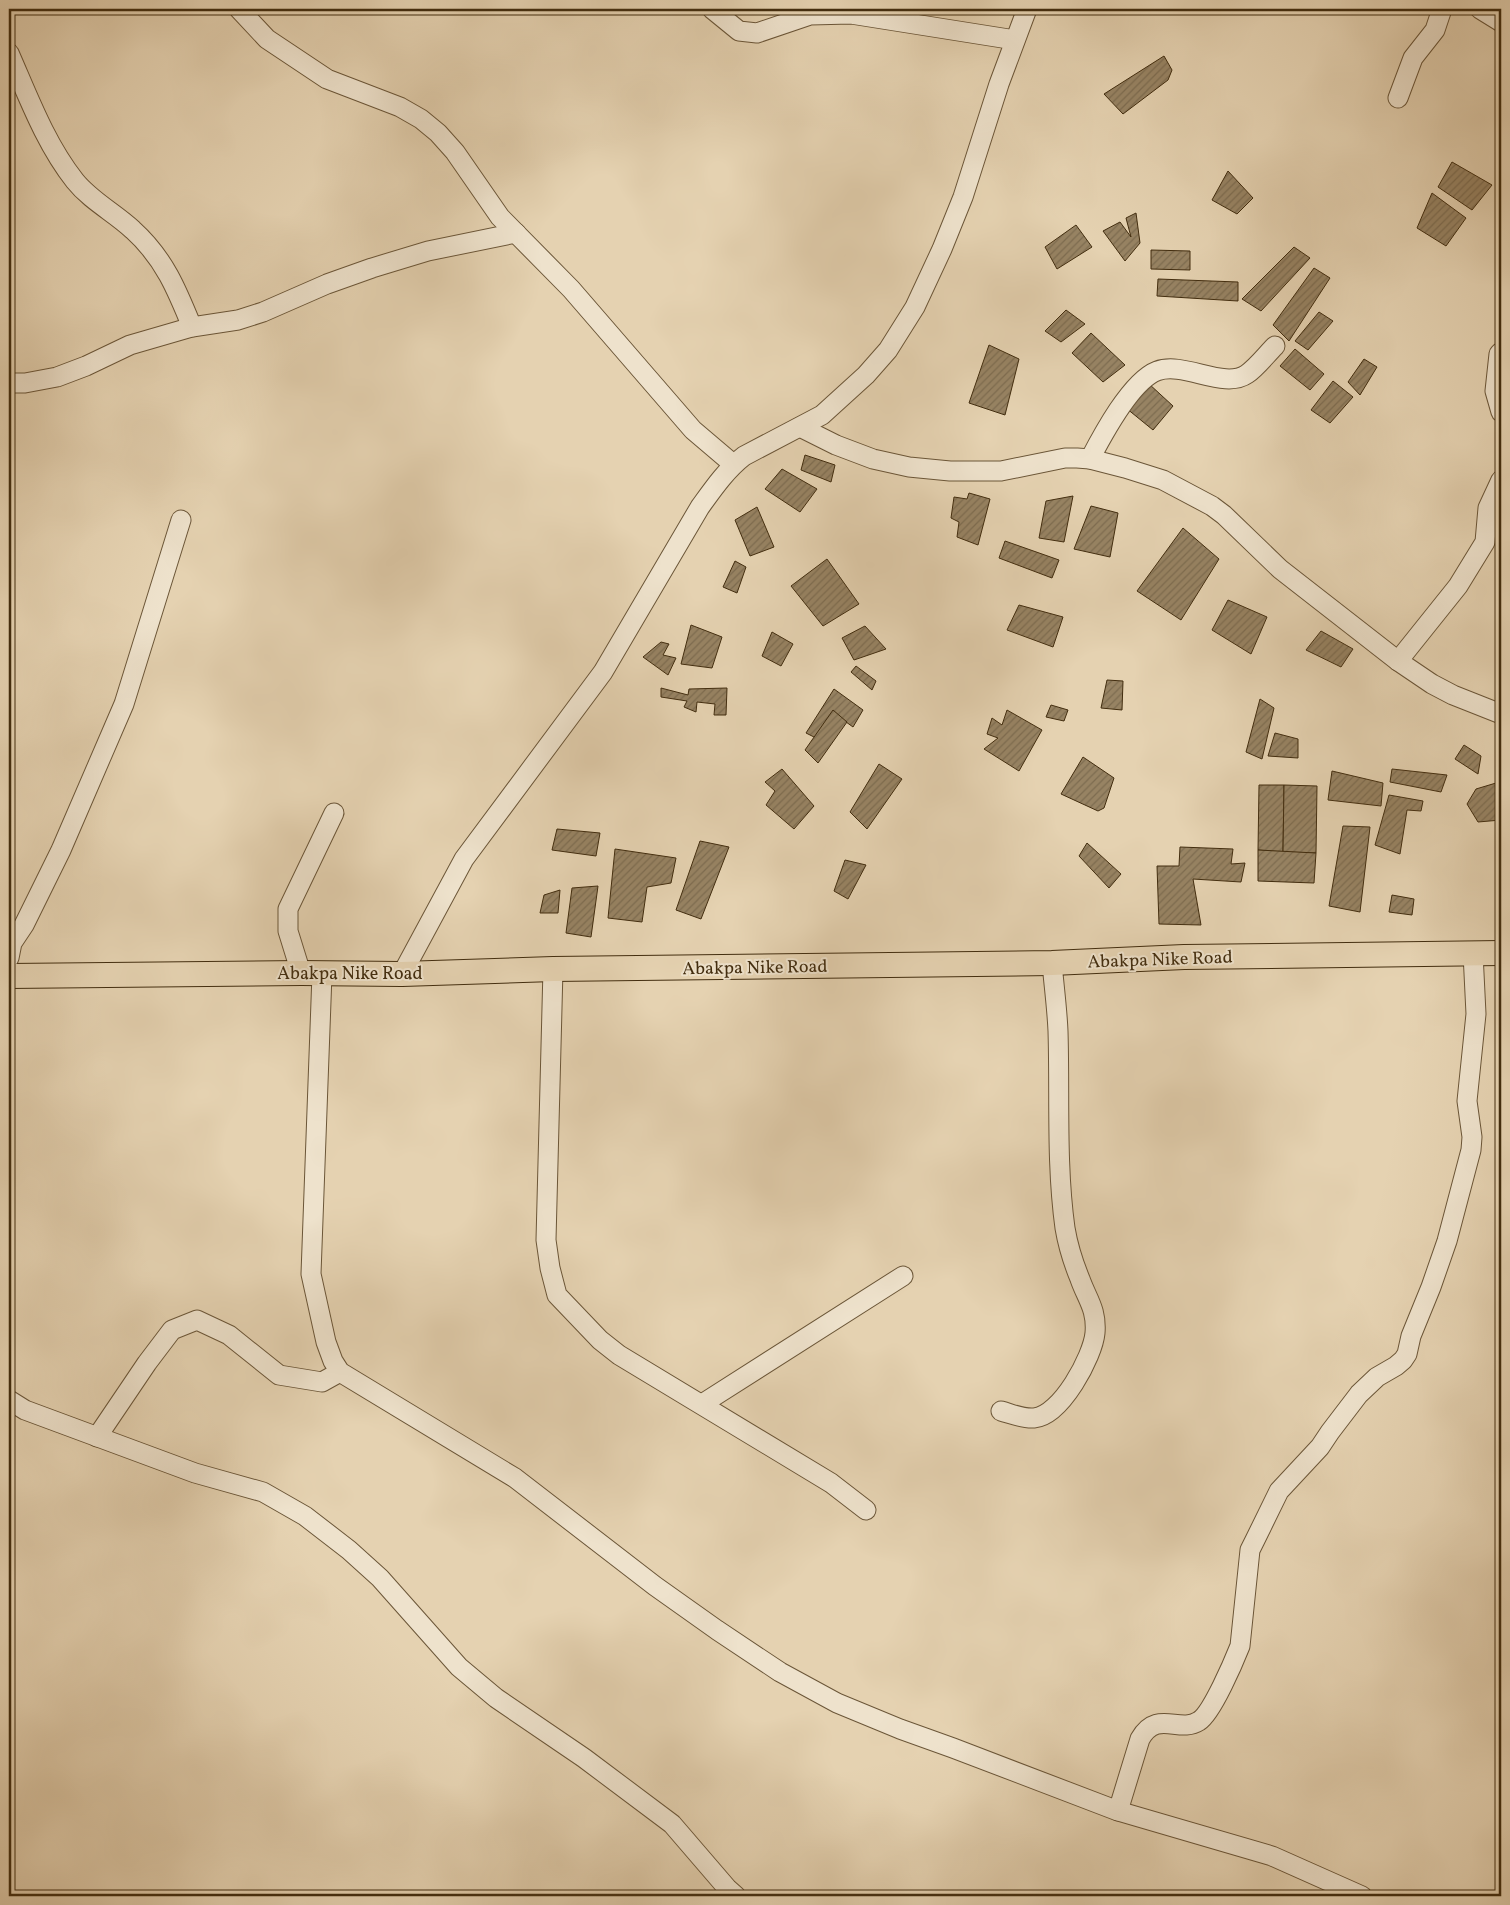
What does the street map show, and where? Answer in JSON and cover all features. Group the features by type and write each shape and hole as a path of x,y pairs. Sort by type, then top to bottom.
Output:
{"main road":[{"name":"Abakpa Nike Road","path":"9,976 402,974 553,969 1052,963 1184,957 1501,953"}],"street":[{"path":"239,9 267,39 327,79 400,107 421,119 438,133 455,152 500,217 571,289 693,430 733,464"},
{"path":"712,9 739,31 757,33 780,17 851,14 1015,40"},
{"path":"402,974 464,859 603,672 700,507 733,464 756,449 822,415 866,375 888,350 915,307 942,249 963,197 1027,9"},
{"path":"1398,98 1413,58 1435,30 1442,9"},
{"path":"1480,9 1501,22"},
{"path":"9,52 36,116 63,165 76,183 104,209 132,230 156,253 178,294 192,327"},
{"path":"9,383 25,383 57,376 86,366 130,345 192,327 238,320 263,312 327,284 428,251 516,233"},
{"path":"1090,459 1108,424 1145,378 1157,371 1170,369 1232,379 1246,374 1275,346"},
{"path":"1501,352 1495,391 1501,412"},
{"path":"800,427 819,438 843,448 873,459 909,467 984,472 1017,469 1065,458 1090,459 1163,480 1212,506 1224,515 1280,569 1398,661 1432,684 1453,695 1501,714"},
{"path":"1398,661 1458,586 1485,542 1488,508 1501,480"},
{"path":"9,958 12,943 24,925 61,850 124,704 181,520"},
{"path":"334,813 288,909 288,931 311,973 311,1274 326,1342 333,1362 340,1372 515,1478 655,1586 780,1672 837,1703 900,1729 1118,1810 1272,1856 1362,1896"},
{"path":"1118,1810 1140,1739 1145,1730 1158,1724 1193,1724 1201,1720 1215,1699 1235,1660 1240,1646 1250,1550 1279,1491 1320,1447 1359,1394 1377,1377 1404,1360 1407,1354 1411,1336 1447,1241 1471,1150 1472,1137 1467,1101 1476,1014 1474,953"},
{"path":"1001,1411 1021,1417 1036,1418 1049,1413 1068,1393 1090,1352 1095,1334 1095,1317 1092,1303 1080,1282 1069,1250 1065,1227 1060,1143 1058,1030 1052,963"},
{"path":"553,969 546,1240 550,1268 558,1296 600,1340 619,1355 831,1483 866,1510"},
{"path":"702,1404 903,1276"},
{"path":"97,1437 147,1363 172,1330 196,1320 229,1335 280,1375 322,1382 340,1372"},
{"path":"9,1400 25,1410 97,1437 196,1473 262,1492 305,1516 349,1550 380,1578 459,1667 496,1698 584,1758 672,1824 736,1896"}],"building":[{"path":"1164,56 1172,70 1168,80 1123,114 1104,94"},
{"path":"1452,162 1492,185 1472,210 1438,187"},
{"path":"1228,171 1253,198 1237,214 1212,200"},
{"path":"1432,193 1466,218 1446,246 1417,228"},
{"path":"1136,213 1140,243 1125,261 1103,231 1120,222 1131,237 1126,218"},
{"path":"1076,225 1092,247 1057,269 1045,247"},
{"path":"1294,247 1310,258 1261,311 1242,299"},
{"path":"1151,250 1190,251 1190,270 1151,269"},
{"path":"1314,268 1330,278 1289,341 1273,325"},
{"path":"1158,279 1238,282 1238,301 1157,296"},
{"path":"1066,310 1085,324 1061,342 1045,331"},
{"path":"1319,312 1333,321 1308,350 1295,341"},
{"path":"1091,333 1125,365 1103,382 1072,353"},
{"path":"989,345 1019,359 1005,415 969,403"},
{"path":"1295,349 1324,374 1310,390 1280,366"},
{"path":"1364,359 1377,367 1360,395 1348,382"},
{"path":"1333,381 1353,397 1330,423 1311,410"},
{"path":"1148,383 1173,406 1153,430 1126,408"},
{"path":"805,455 835,465 831,482 801,470"},
{"path":"782,469 817,489 800,512 765,489"},
{"path":"969,493 990,499 978,545 957,537 959,522 951,518 954,497 967,499"},
{"path":"1073,496 1064,542 1039,538 1046,501"},
{"path":"1091,506 1118,513 1110,557 1074,549"},
{"path":"757,507 774,547 750,556 735,520"},
{"path":"1183,528 1219,559 1181,620 1137,591"},
{"path":"1005,541 1059,560 1052,578 999,558"},
{"path":"827,559 859,604 823,626 791,586"},
{"path":"735,561 746,567 737,593 723,587"},
{"path":"1228,600 1267,617 1251,654 1212,630"},
{"path":"1019,605 1063,617 1053,647 1007,630"},
{"path":"691,625 722,637 712,668 681,664"},
{"path":"865,626 886,649 854,660 842,638"},
{"path":"1321,631 1353,649 1341,667 1306,650"},
{"path":"772,632 793,644 781,666 762,656"},
{"path":"661,642 669,644 663,655 676,658 668,675 643,657"},
{"path":"856,666 876,681 872,690 851,672"},
{"path":"1107,680 1123,681 1122,710 1101,708"},
{"path":"661,688 688,695 689,689 727,688 726,715 714,715 715,704 697,702 696,712 684,707 687,701 661,697"},
{"path":"834,689 863,710 853,727 835,714 820,740 806,733"},
{"path":"1260,699 1274,708 1262,759 1246,752"},
{"path":"1051,705 1068,710 1064,721 1046,717"},
{"path":"833,710 847,722 818,763 805,750"},
{"path":"1007,710 1042,730 1019,771 984,749 998,738 987,734 992,718 1002,725"},
{"path":"1275,733 1298,739 1298,758 1268,756"},
{"path":"1464,745 1481,756 1478,774 1455,759"},
{"path":"1083,757 1114,778 1104,808 1098,811 1061,794"},
{"path":"879,764 902,779 867,829 850,812"},
{"path":"782,769 814,806 794,829 766,805 775,791 765,782"},
{"path":"1392,769 1447,775 1441,792 1390,782"},
{"path":"1332,771 1383,783 1381,806 1328,800"},
{"path":"1496,783 1501,787 1501,820 1478,822 1467,804 1476,789"},
{"path":"1259,785 1284,785 1283,852 1258,850"},
{"path":"1284,785 1317,786 1316,853 1283,852"},
{"path":"1389,795 1423,801 1421,811 1407,810 1400,854 1375,845"},
{"path":"1343,826 1370,827 1360,912 1329,906"},
{"path":"557,829 600,833 596,856 552,850"},
{"path":"700,841 729,847 701,919 676,910"},
{"path":"1087,843 1121,874 1109,888 1079,856"},
{"path":"1180,847 1233,849 1231,864 1245,863 1241,882 1193,879 1201,925 1159,924 1157,866 1179,866"},
{"path":"615,849 676,858 671,883 647,887 642,922 608,918"},
{"path":"1258,850 1316,853 1314,883 1258,881"},
{"path":"845,860 866,865 848,899 834,891"},
{"path":"598,886 591,937 566,933 572,888"},
{"path":"560,890 558,913 540,913 544,895"},
{"path":"1392,895 1414,899 1412,915 1389,912"}]}
